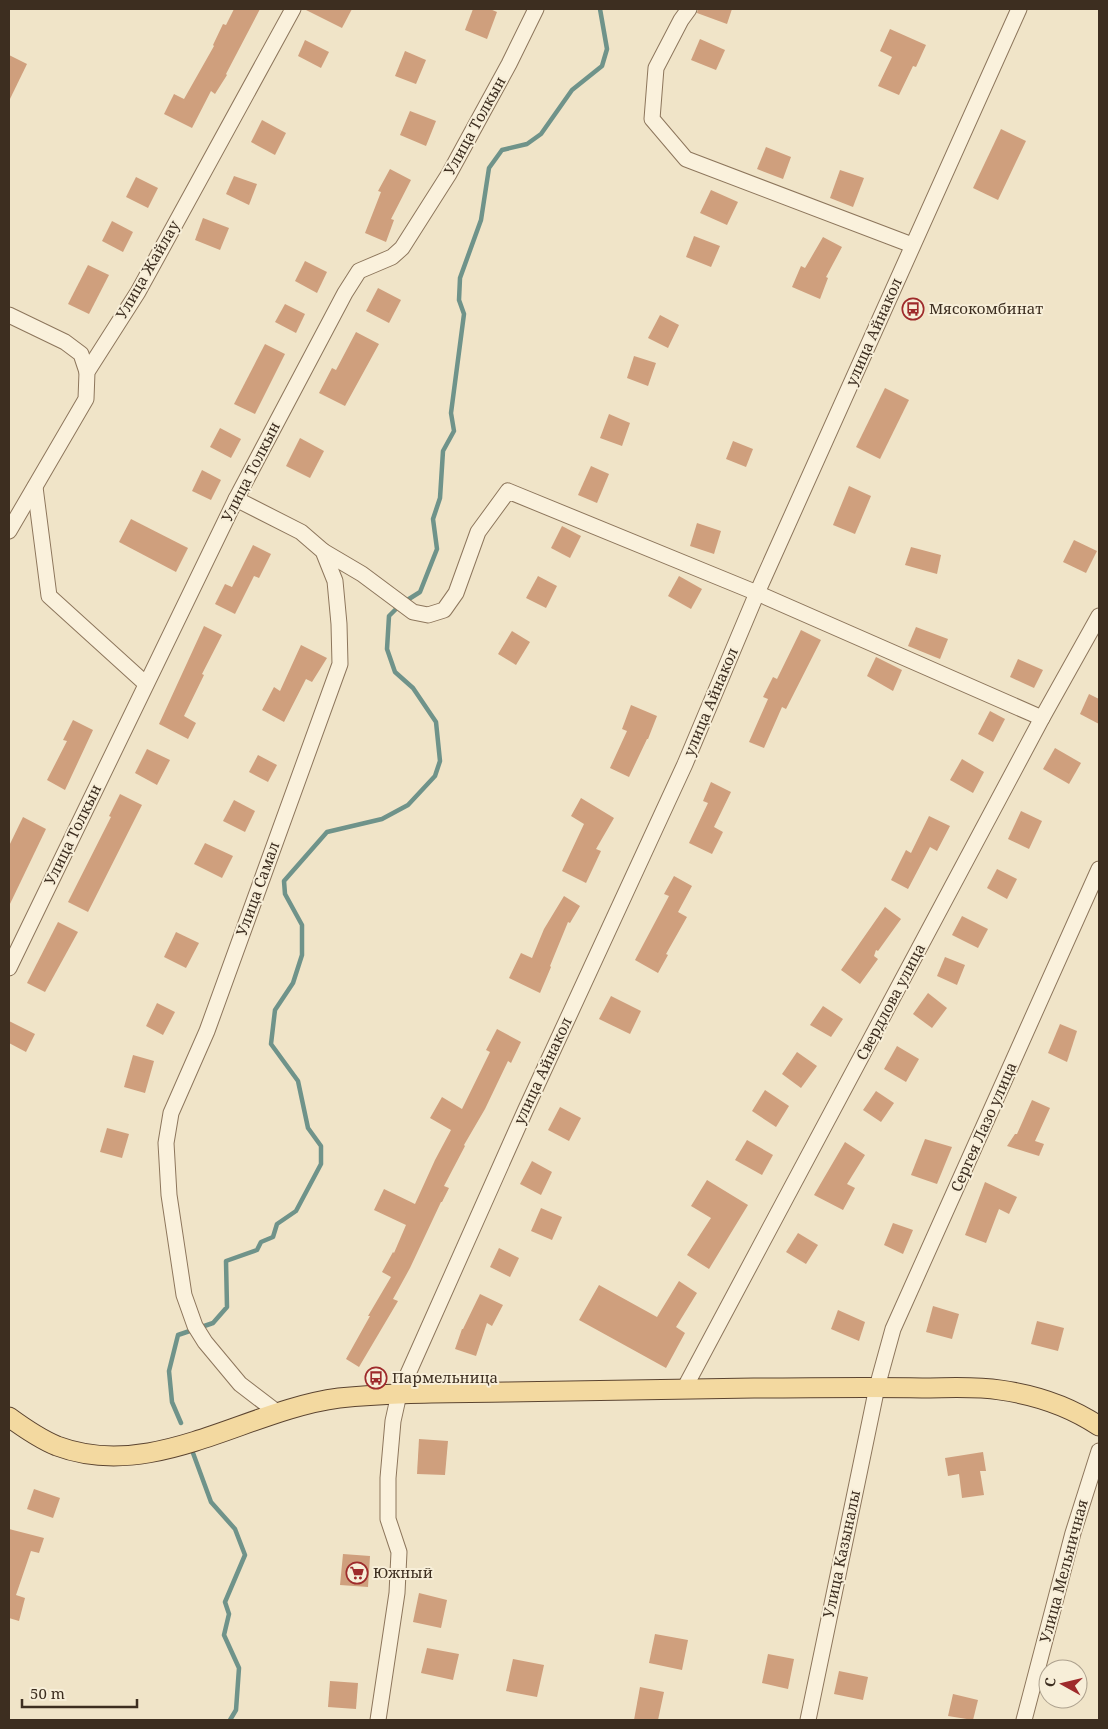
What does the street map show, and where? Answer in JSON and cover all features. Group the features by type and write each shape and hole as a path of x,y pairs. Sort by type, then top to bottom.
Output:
{"main road":[{"path":"9,1417 26,1430 57,1446 76,1451 114,1456 132,1455 172,1447 305,1405 336,1399 399,1394 877,1387 997,1389 1050,1401 1081,1414 1099,1426"}],"street":[{"name":"Улица Жайлау","path":"87,372 138,292 293,9"},
{"name":"Улица Толкын","path":"9,968 236,499 345,293 359,270 392,258 402,248 449,174 509,64 536,9"},
{"path":"689,9 680,20 656,68 652,119 686,159 912,246"},
{"name":"улица Айнакол","path":"378,1720 397,1593 399,1552 388,1518 388,1478 393,1421 399,1394 525,1110 685,764 757,593 1019,9"},
{"path":"9,315 65,342 81,354 87,372 86,398 9,531"},
{"path":"35,487 49,596 146,684"},
{"path":"323,551 362,574 413,612 428,615 444,610 456,592 478,532 508,491 757,593 1042,718"},
{"name":"Улица Самал","path":"236,499 301,532 323,551 335,581 340,664 207,1031 172,1113 166,1143 169,1195 184,1295 195,1326 205,1342 240,1384 278,1413"},
{"name":"Свердлова улица","path":"684,1389 1042,718 1099,616"},
{"name":"Сергея Лазо улица","path":"877,1387 893,1330 1099,870"},
{"name":"Улица Казыналы","path":"808,1720 877,1387"},
{"name":"Улица Мельничная","path":"1024,1720 1073,1533 1099,1451"}],"building":[{"path":"234,9 260,9 227,75 215,94 211,91 192,128 164,114 174,94 184,99 214,46 223,24 226,25"},
{"path":"304,9 352,9 342,28"},
{"path":"473,9 490,9 497,12 487,39 465,30"},
{"path":"698,9 732,9 727,24 697,13"},
{"path":"890,29 926,45 916,67 913,66 899,95 878,86 892,57 880,51"},
{"path":"700,39 725,50 716,70 691,60"},
{"path":"305,40 329,52 321,68 298,56"},
{"path":"405,51 426,60 416,84 395,76"},
{"path":"9,55 27,64 9,101"},
{"path":"410,111 436,121 426,146 400,135"},
{"path":"262,120 286,133 275,155 251,142"},
{"path":"1001,129 1026,141 998,200 973,188"},
{"path":"766,147 791,157 783,179 757,169"},
{"path":"390,169 411,180 391,219 394,220 386,242 365,233 381,192 378,191"},
{"path":"840,170 864,178 853,207 830,198"},
{"path":"234,176 257,184 249,205 226,194"},
{"path":"136,177 158,188 148,208 126,197"},
{"path":"711,190 738,202 727,225 700,213"},
{"path":"203,218 229,228 220,250 195,240"},
{"path":"112,221 133,232 123,252 102,241"},
{"path":"694,236 720,246 711,267 686,257"},
{"path":"823,237 842,247 826,277 828,278 820,299 792,287 801,266 805,268"},
{"path":"305,261 327,272 317,293 295,281"},
{"path":"88,265 109,275 89,314 68,304"},
{"path":"378,288 401,300 389,323 366,311"},
{"path":"285,304 305,314 296,333 275,322"},
{"path":"660,315 679,325 668,348 648,338"},
{"path":"356,332 379,344 345,406 319,393 332,368 336,370"},
{"path":"265,344 285,354 255,414 234,404"},
{"path":"634,356 656,363 648,386 627,378"},
{"path":"885,388 909,400 880,459 856,447"},
{"path":"609,414 630,423 622,446 600,438"},
{"path":"220,428 241,439 231,458 210,447"},
{"path":"300,438 324,451 310,478 286,466"},
{"path":"733,441 753,449 746,467 726,459"},
{"path":"591,466 609,474 597,503 578,495"},
{"path":"202,470 221,480 211,500 192,491"},
{"path":"849,486 871,496 855,534 833,525"},
{"path":"131,519 188,548 176,572 119,542"},
{"path":"697,523 721,531 714,554 690,546"},
{"path":"562,526 581,536 570,558 551,548"},
{"path":"1074,540 1097,551 1086,573 1063,562"},
{"path":"253,545 271,554 259,578 254,576 235,614 215,604 225,584 232,587"},
{"path":"911,547 941,555 937,574 905,565"},
{"path":"538,576 557,586 546,608 526,598"},
{"path":"679,576 702,589 691,609 668,596"},
{"path":"204,626 222,635 202,674 204,675 184,716 196,723 188,739 159,724"},
{"path":"916,627 948,639 940,659 908,646"},
{"path":"801,630 821,640 786,709 782,707 764,748 749,742 768,699 763,697 773,677 777,679"},
{"path":"512,631 530,642 516,665 498,654"},
{"path":"301,645 327,658 312,682 306,679 284,722 262,710 274,687 280,691"},
{"path":"876,657 902,670 893,691 867,676"},
{"path":"1018,659 1043,670 1034,688 1010,677"},
{"path":"1089,694 1099,699 1099,724 1080,714"},
{"path":"631,705 657,716 629,777 610,768 627,731 622,729"},
{"path":"990,711 1005,719 993,742 978,734"},
{"path":"73,720 93,730 65,790 47,780 67,741 63,740"},
{"path":"1055,748 1081,763 1069,784 1043,769"},
{"path":"147,749 170,760 157,785 135,773"},
{"path":"258,755 277,765 268,782 249,772"},
{"path":"962,759 984,772 973,793 950,780"},
{"path":"711,782 731,792 714,827 723,832 712,854 689,843 708,803 703,801"},
{"path":"120,794 142,805 88,912 68,902 111,817 109,816"},
{"path":"581,798 614,818 596,849 601,851 586,883 562,871 584,824 571,816"},
{"path":"234,800 255,811 245,832 223,821"},
{"path":"1021,811 1042,821 1029,849 1008,839"},
{"path":"929,816 950,826 937,851 930,847 908,889 891,880 906,850 911,853"},
{"path":"23,817 46,829 9,906 9,846"},
{"path":"205,843 233,856 222,878 194,864"},
{"path":"997,869 1017,879 1007,899 987,888"},
{"path":"674,876 692,886 678,912 687,917 666,954 668,955 658,973 635,960 669,896 664,894"},
{"path":"564,896 580,906 570,923 568,922 540,993 509,978 521,953 532,958 544,929"},
{"path":"885,907 901,919 878,951 876,950 874,956 878,959 860,984 841,970"},
{"path":"962,916 988,929 978,948 952,935"},
{"path":"58,922 78,932 45,992 27,983"},
{"path":"176,932 199,943 186,968 164,957"},
{"path":"945,957 965,965 957,985 937,976"},
{"path":"928,993 947,1008 932,1028 913,1014"},
{"path":"611,996 641,1011 630,1034 599,1019"},
{"path":"157,1003 175,1012 163,1035 146,1026"},
{"path":"823,1006 843,1019 831,1037 810,1025"},
{"path":"9,1021 35,1034 26,1052 9,1043"},
{"path":"1060,1024 1077,1031 1067,1062 1048,1053"},
{"path":"497,1029 521,1042 511,1063 508,1061 444,1186 449,1188 393,1299 398,1301 359,1367 346,1359 391,1277 382,1272 394,1253 406,1225 374,1210 384,1189 415,1204 451,1130 430,1118 442,1097 462,1109 490,1052 486,1050"},
{"path":"897,1046 919,1059 906,1082 884,1069"},
{"path":"797,1052 817,1066 801,1088 782,1074"},
{"path":"133,1055 154,1061 145,1093 124,1087"},
{"path":"765,1090 789,1106 776,1127 752,1111"},
{"path":"876,1091 894,1103 881,1122 863,1110"},
{"path":"1032,1100 1050,1108 1035,1141 1044,1144 1039,1156 1007,1146 1015,1134 1017,1134"},
{"path":"560,1107 581,1118 569,1141 548,1130"},
{"path":"107,1128 129,1134 122,1158 100,1152"},
{"path":"925,1139 952,1147 937,1184 911,1175"},
{"path":"747,1140 773,1155 762,1175 735,1160"},
{"path":"845,1142 865,1155 847,1184 855,1188 843,1210 814,1195"},
{"path":"532,1161 552,1172 541,1195 520,1184"},
{"path":"707,1180 748,1205 709,1269 687,1255 711,1218 691,1206"},
{"path":"985,1182 1017,1197 1009,1214 999,1209 986,1243 965,1235"},
{"path":"541,1208 562,1217 552,1240 531,1231"},
{"path":"893,1223 913,1230 903,1254 884,1245"},
{"path":"798,1233 818,1245 806,1264 786,1252"},
{"path":"499,1248 519,1258 510,1277 490,1267"},
{"path":"679,1281 697,1293 676,1327 685,1333 666,1368 579,1320 599,1285 657,1317"},
{"path":"480,1294 503,1305 492,1326 487,1323 476,1356 455,1349 462,1329"},
{"path":"933,1306 959,1314 952,1339 926,1332"},
{"path":"838,1310 865,1322 859,1341 831,1329"},
{"path":"1037,1321 1064,1328 1058,1351 1031,1344"},
{"path":"419,1439 448,1441 445,1475 417,1474"},
{"path":"983,1452 986,1471 980,1471 984,1495 962,1498 959,1474 948,1476 945,1458"},
{"path":"34,1489 60,1498 53,1518 27,1509"},
{"path":"9,1529 44,1538 39,1553 31,1551 16,1595 25,1598 19,1621 9,1618"},
{"path":"343,1554 370,1556 368,1587 340,1585"},
{"path":"419,1593 447,1600 441,1628 413,1622"},
{"path":"655,1634 688,1640 682,1670 649,1663"},
{"path":"427,1648 459,1654 453,1680 421,1673"},
{"path":"768,1654 794,1659 788,1689 762,1683"},
{"path":"513,1659 544,1665 537,1697 506,1691"},
{"path":"839,1671 868,1677 863,1700 834,1694"},
{"path":"330,1681 358,1683 356,1709 328,1707"},
{"path":"640,1687 664,1692 658,1720 634,1720"},
{"path":"953,1694 978,1700 973,1720 948,1716"}],"waterway":[{"path":"181,1423 172,1402 169,1371 178,1335 213,1323 227,1307 226,1261 257,1250 261,1242 273,1237 277,1224 296,1211 321,1164 321,1146 308,1128 298,1081 271,1044 275,1010 293,983 302,955 302,925 285,894 284,881 327,832 382,819 408,805 435,776 440,761 436,722 413,688 395,672 387,649 389,616 401,604 420,592 437,549 433,519 440,498 443,451 454,431 451,413 464,314 459,300 460,278 481,220 489,168 502,150 527,144 541,134 572,90 602,66 607,49 600,9"},
{"path":"193,1453 211,1502 235,1529 245,1555 225,1602 229,1614 224,1635 239,1668 236,1710 230,1720"}],"place":[{"name":"Мясокомбинат","path":"913,309"},
{"name":"Пармельница","path":"376,1378"},
{"name":"Южный","path":"357,1573"}]}
